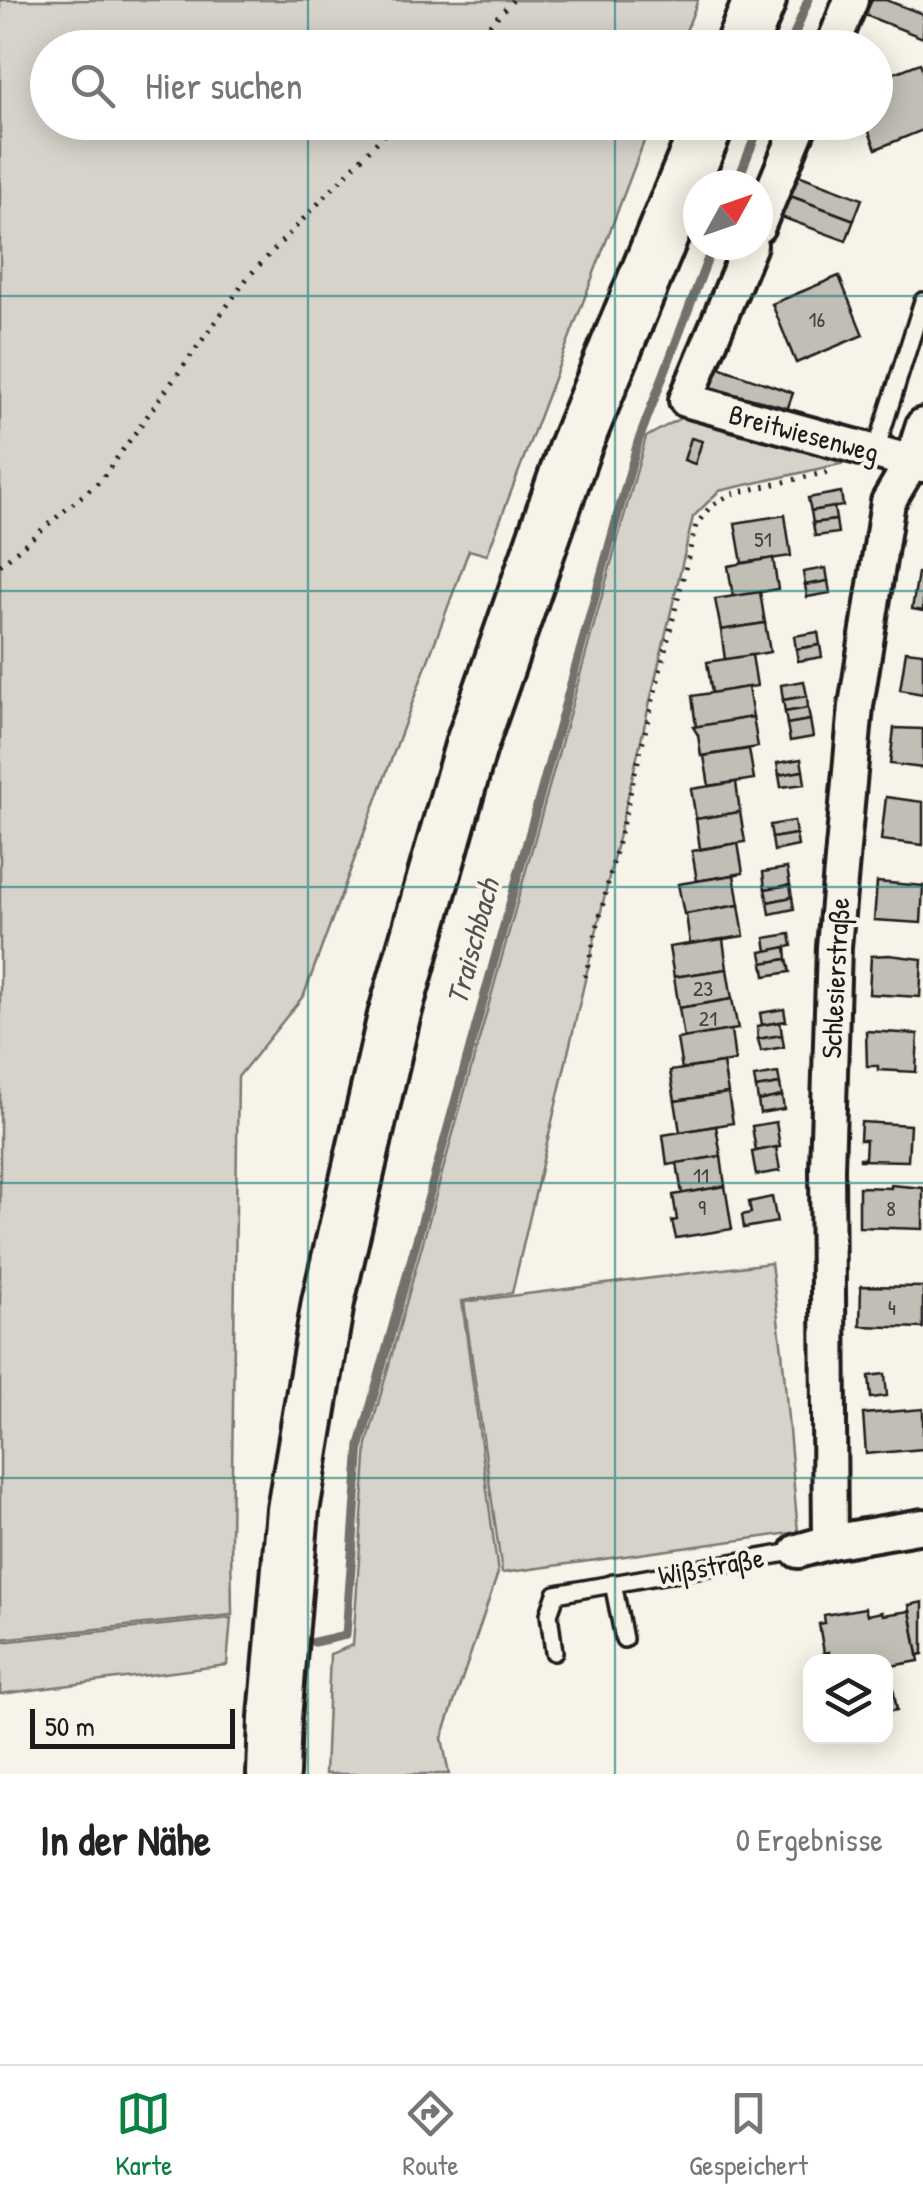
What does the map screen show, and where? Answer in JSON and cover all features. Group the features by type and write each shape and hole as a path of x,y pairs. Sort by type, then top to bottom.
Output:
{"main road":[{"path":"748,30 760,0"},
{"path":"273,1774 293,1510 328,1302 394,1016 471,746 574,446 702,140"}],"street":[{"path":"840,30 852,0"},
{"path":"773,190 794,140"},
{"name":"Breitwiesenweg","path":"744,260 686,400 917,464"},
{"name":"Schlesierstraße","path":"830,1542 827,1170 834,946 856,706 888,502 917,464 923,425"},
{"name":"Wißstraße","path":"798,1551 923,1526"}],"lane":[{"path":"875,453 923,301"},
{"name":"Wißstraße","path":"554,1652 549,1614 556,1594 798,1551"},
{"path":"613,1583 624,1638"}],"path":[{"path":"485,30 513,0"},
{"path":"0,565 101,480 248,277 379,140"},
{"path":"585,977 696,525 710,506 731,494 867,464 875,453"}],"shaded area":[{"path":"0,0 698,0 687,30 30,30 30,140 645,140 487,555 469,550 304,995 238,1077 232,1615 0,1639"},
{"path":"695,410 845,453 845,463 719,491 693,517 512,1293 462,1301 498,1573 442,1738 449,1774 325,1774 330,1654 353,1645 367,1444 646,437"},
{"path":"771,1263 798,1532 502,1573 464,1302"},
{"path":"231,1618 227,1665 0,1694 0,1642"}],"building":[{"path":"872,0 886,0 923,14 923,38 865,15"},
{"path":"920,63 923,130 876,149 872,140 893,140 893,73"},
{"path":"793,173 862,199 854,220 785,194"},
{"path":"785,194 854,220 846,241 776,215"},
{"path":"839,276 863,335 796,363 772,304"},
{"path":"718,367 793,393 786,413 711,387"},
{"path":"691,438 702,441 695,464 684,460"},
{"path":"841,492 843,506 811,511 808,498"},
{"path":"834,507 836,520 813,523 811,511"},
{"path":"785,515 791,556 742,563 735,523"},
{"path":"836,520 838,533 815,536 813,523"},
{"path":"773,558 778,589 733,597 728,566"},
{"path":"826,568 828,581 805,585 803,572"},
{"path":"918,573 923,573 923,611 912,609"},
{"path":"828,581 830,593 807,597 805,585"},
{"path":"760,592 765,623 721,630 715,599"},
{"path":"765,623 770,652 725,660 721,630"},
{"path":"818,632 820,645 796,649 794,636"},
{"path":"820,645 822,657 798,661 796,649"},
{"path":"906,651 923,653 923,694 900,690"},
{"path":"752,655 757,686 712,693 707,662"},
{"path":"804,681 807,696 783,700 781,685"},
{"path":"748,687 753,717 696,727 692,696"},
{"path":"807,696 808,708 785,712 783,700"},
{"path":"808,708 810,720 787,724 785,712"},
{"path":"753,717 758,747 701,756 693,727"},
{"path":"810,720 813,737 790,741 787,724"},
{"path":"894,728 923,729 923,768 890,764"},
{"path":"749,749 754,779 709,786 704,756"},
{"path":"801,759 803,771 779,775 777,763"},
{"path":"803,771 805,784 781,787 779,775"},
{"path":"736,782 740,812 696,819 691,789"},
{"path":"886,797 923,802 923,845 881,840"},
{"path":"740,812 745,842 700,849 696,819"},
{"path":"794,821 796,834 772,838 770,825"},
{"path":"796,834 798,846 774,851 772,838"},
{"path":"738,843 743,873 697,881 692,851"},
{"path":"787,868 790,885 765,889 763,872"},
{"path":"734,875 739,905 684,914 678,884"},
{"path":"877,882 923,886 921,923 874,920"},
{"path":"790,885 792,897 768,902 765,889"},
{"path":"792,897 794,909 770,914 768,902"},
{"path":"739,905 744,936 690,944 686,914"},
{"path":"790,934 792,946 767,951 765,938"},
{"path":"723,939 727,969 674,977 669,947"},
{"path":"786,947 787,959 763,963 761,952"},
{"path":"871,956 922,959 920,997 869,994"},
{"path":"787,959 790,972 765,976 763,963"},
{"path":"727,969 732,999 679,1008 674,977"},
{"path":"732,999 738,1029 684,1038 679,1008"},
{"path":"784,1009 786,1021 762,1025 760,1013"},
{"path":"780,1022 782,1035 758,1039 757,1026"},
{"path":"731,1030 735,1061 682,1069 677,1039"},
{"path":"866,1031 918,1034 916,1072 867,1066"},
{"path":"782,1035 784,1047 761,1051 758,1039"},
{"path":"723,1063 728,1093 675,1101 670,1071"},
{"path":"778,1073 780,1084 756,1088 754,1077"},
{"path":"780,1084 782,1096 758,1101 756,1088"},
{"path":"728,1093 733,1123 680,1132 675,1101"},
{"path":"782,1096 784,1109 760,1113 758,1101"},
{"path":"776,1122 780,1147 756,1151 752,1126"},
{"path":"861,1122 910,1125 908,1161 860,1160 865,1158 866,1140 860,1140"},
{"path":"716,1126 721,1156 667,1165 663,1135"},
{"path":"776,1147 780,1171 756,1175 752,1152"},
{"path":"721,1156 725,1186 682,1194 677,1163"},
{"path":"725,1186 732,1229 676,1238 673,1195"},
{"path":"859,1187 923,1188 923,1229 859,1227"},
{"path":"772,1197 777,1222 744,1228 742,1215 751,1213 749,1202"},
{"path":"861,1286 923,1287 923,1328 860,1326"},
{"path":"885,1374 887,1396 871,1398 869,1376"},
{"path":"923,1409 923,1449 866,1454 863,1414"},
{"path":"923,1602 923,1654 918,1655 909,1605"},
{"path":"865,1608 867,1615 910,1611 919,1661 893,1666 893,1654 824,1653 819,1624 825,1623 824,1615"}],"waterway":[{"name":"Traischbach","path":"796,30 808,0"},
{"name":"Traischbach","path":"742,170 754,140"},
{"name":"Traischbach","path":"314,1642 346,1635 360,1445 638,442 707,260"}]}
